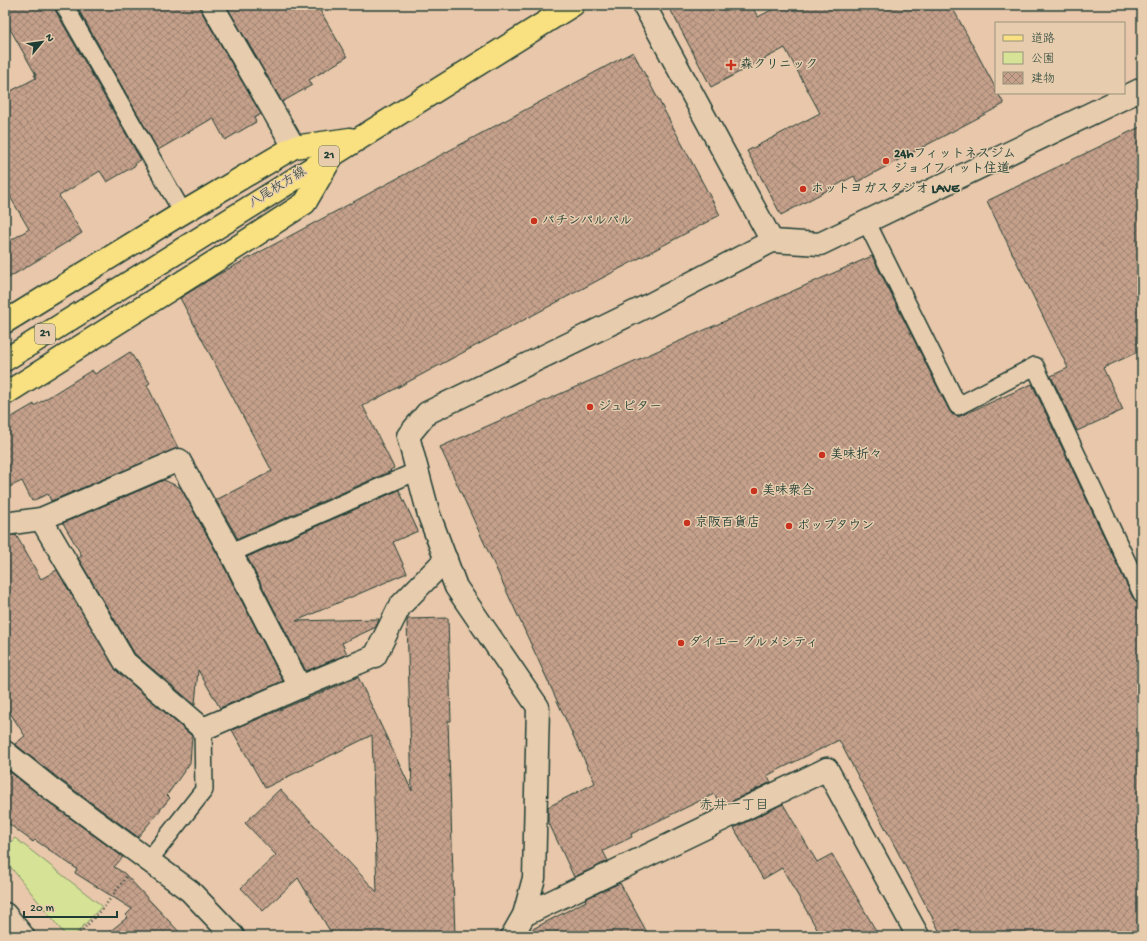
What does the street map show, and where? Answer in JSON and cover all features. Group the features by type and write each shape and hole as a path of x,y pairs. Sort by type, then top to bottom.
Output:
{"main road":[{"name":"八尾枚方線","path":"5,360 335,152 360,138 573,5"},
{"path":"5,322 294,147 360,138"},
{"path":"5,394 305,203 335,152"}],"street":[{"path":"212,5 294,147"},
{"path":"644,5 772,241"},
{"path":"512,936 524,915 534,878 538,707 456,587 429,514 408,436 427,413 649,305 772,241 820,244 1142,89"},
{"path":"5,524 41,519 179,460 231,553 300,687"},
{"path":"41,519 125,662 203,729 375,656 400,606 446,559"},
{"path":"5,752 50,788 190,891 233,936"},
{"path":"524,915 827,769 918,936"},
{"path":"5,914 23,936"}],"lane":[{"path":"64,5 183,213"},
{"path":"866,221 958,406 1035,366 1142,594"},
{"path":"231,553 417,471"},
{"path":"145,858 204,790 203,729"}],"path":[{"path":"77,936 105,906 145,858"}],"green space":[{"path":"15,838 102,906 74,936 66,936 5,860 5,848"}],"building":[{"path":"5,5 54,5 55,10 141,160 135,163 136,165 107,182 100,171 59,196 82,233 5,280 5,244 29,229 5,188 5,94 36,78 34,75 36,75 5,20"},
{"path":"76,5 200,5 201,11 261,114 254,118 256,122 225,140 213,118 158,150"},
{"path":"226,5 317,5 347,57 309,80 312,85 282,102"},
{"path":"668,5 751,5 758,17 781,5 951,5 995,87 995,94 999,94 1004,104 857,182 854,176 781,215 747,151 820,113 785,48 711,87"},
{"path":"633,52 720,215 363,406 394,468 390,470 391,471 238,539 216,500 272,471 180,298 219,274"},
{"path":"1142,126 1142,350 1103,368 1123,410 1077,431 1051,376 1068,368 987,201"},
{"name":"ポップタウン","path":"872,256 952,414 958,417 1032,384 1133,598 1142,606 1142,936 942,936 839,740 774,772 767,776 771,782 722,806 714,794 631,834 632,837 603,851 608,861 574,877 548,821 548,807 595,783 440,447"},
{"path":"130,352 150,383 147,385 178,448 51,501 48,494 32,501 22,481 5,489 5,421 34,404 34,406 92,370 95,374"},
{"path":"164,480 181,488 220,559 283,681 220,708 198,670 195,705 135,654 78,558 82,556 63,523"},
{"path":"399,490 418,531 393,542 407,573 296,621 379,619 376,627 342,643 347,654 306,671 247,557"},
{"path":"16,535 41,579 57,570 117,671 192,736 190,763 167,795 170,798 138,837 15,744 25,736 5,705 5,536"},
{"path":"448,618 451,721 448,721 455,936 333,936 298,878 263,911 241,888 276,855 245,823 280,789 377,892 372,735 265,788 232,730 358,677 412,791 407,621 408,619"},
{"path":"5,768 123,857 114,867 124,873 183,936 104,936 128,917 126,915 132,909 75,873 77,869 35,840 33,842 5,821"},
{"path":"783,804 817,862 832,854 879,936 821,936 782,868 763,879 734,828"},
{"path":"620,883 649,936 526,936 529,931 586,901 585,899"}],"place":[{"name":"森クリニック","path":"731,65"},
{"name":"24hフィットネスジム ジョイフィット住道","path":"886,161"},
{"name":"ホットヨガスタジオ LAVE","path":"803,189"},
{"name":"パチンパルパル","path":"534,221"},
{"name":"ジュピター","path":"590,407"},
{"name":"美味折々","path":"822,455"},
{"name":"美味衆合","path":"754,491"},
{"name":"京阪百貨店","path":"687,523"},
{"name":"ポップタウン","path":"789,526"},
{"name":"ダイエー グルメシティ","path":"681,643"}],"district":[{"name":"赤井一丁目","path":"734,806"}]}
